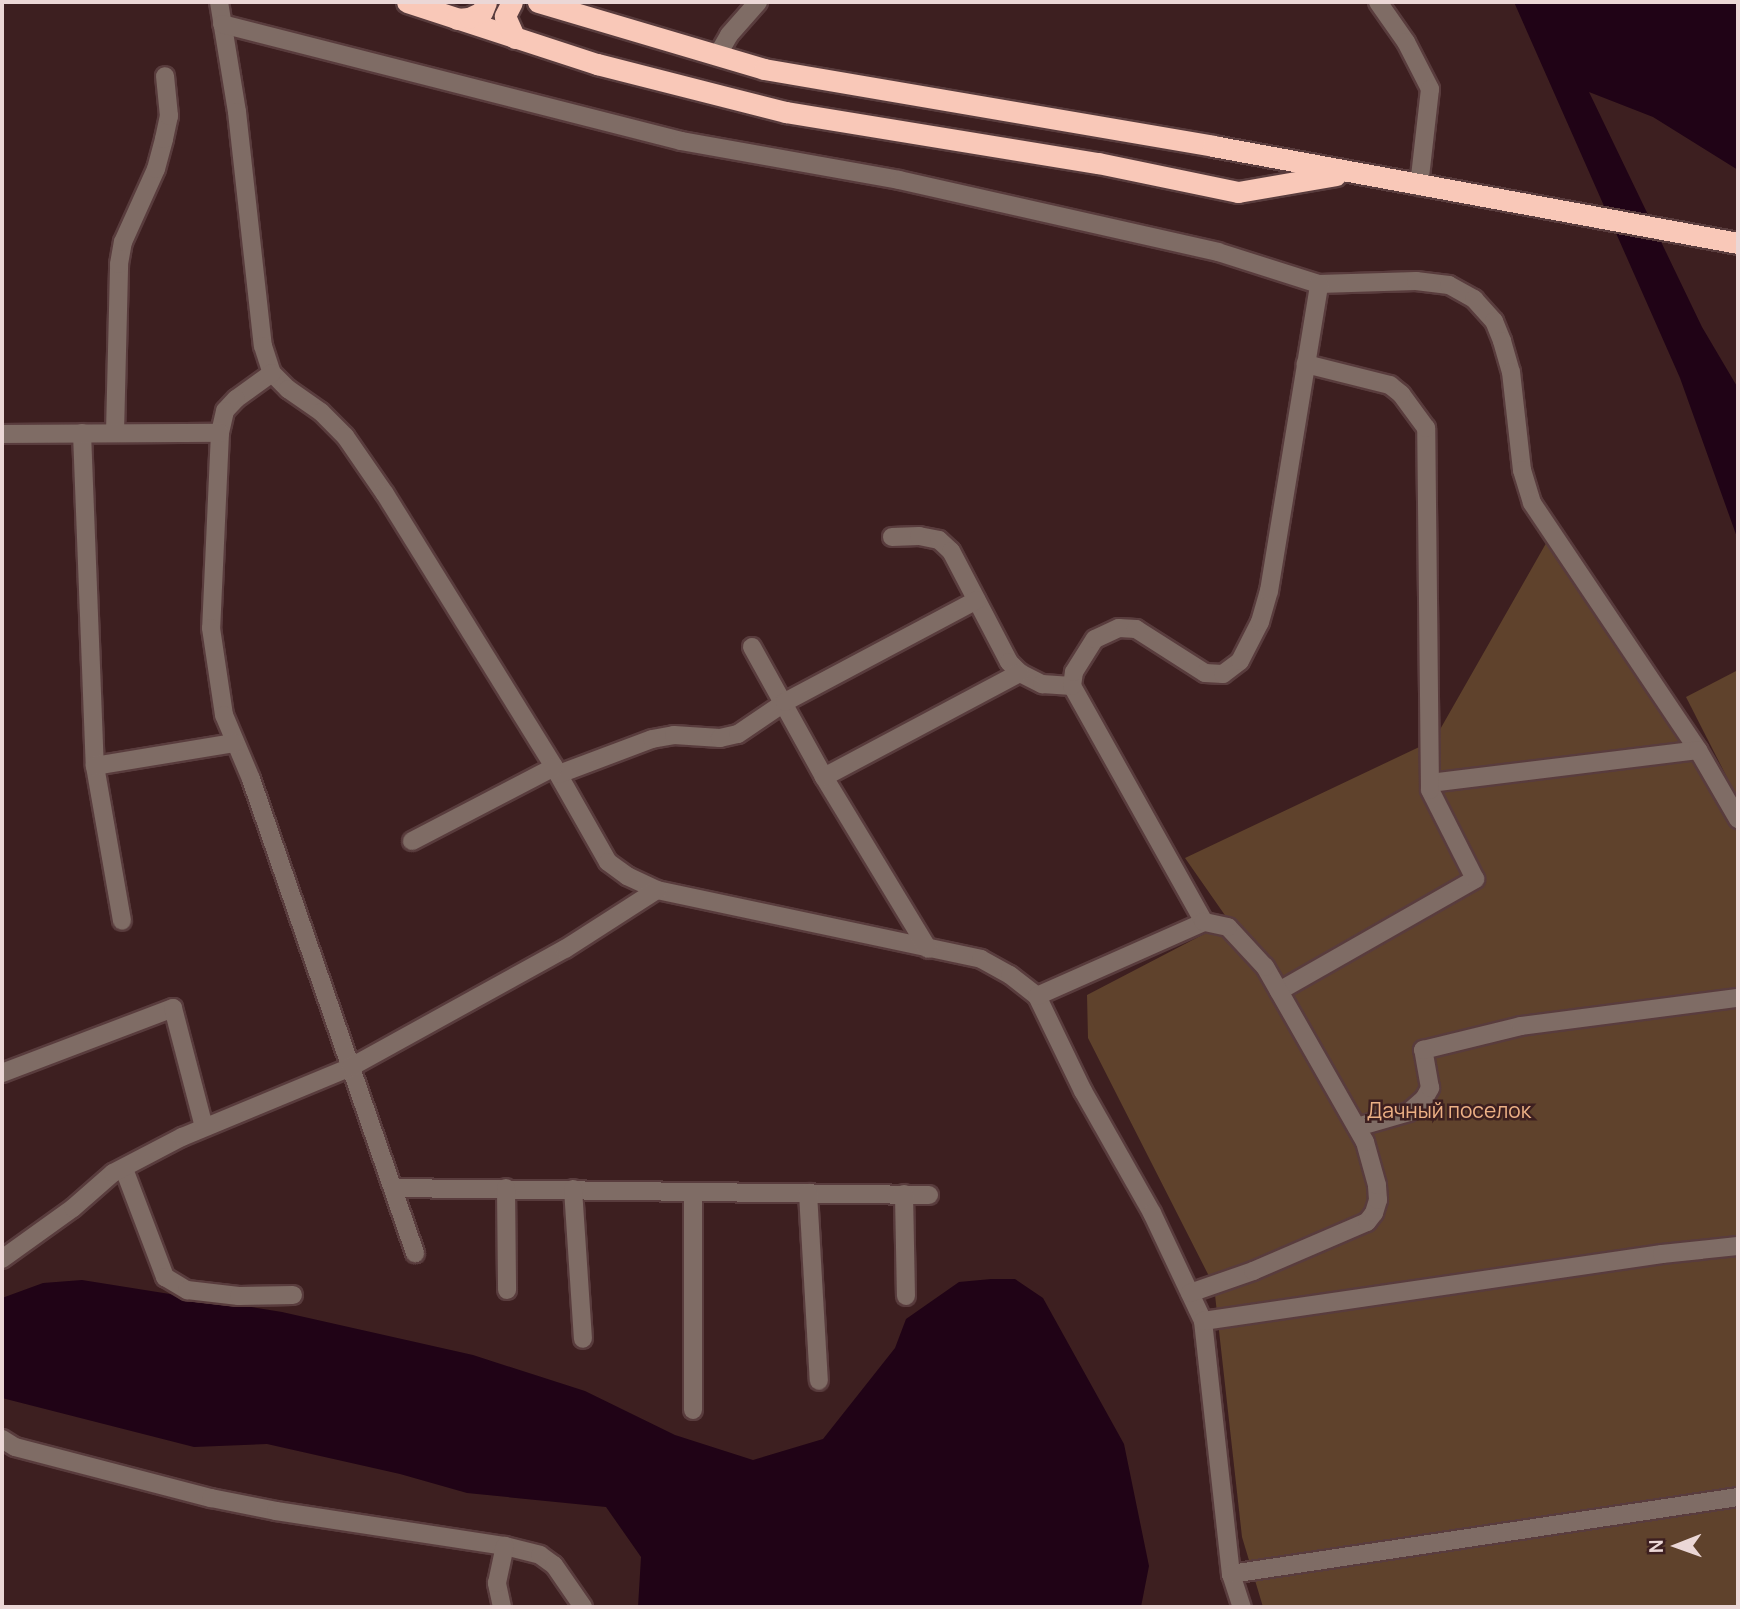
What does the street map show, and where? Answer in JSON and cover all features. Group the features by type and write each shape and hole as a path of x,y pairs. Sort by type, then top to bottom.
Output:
{"highway":[{"path":"407,2 597,64 786,112 1098,163 1238,192 1350,173"},
{"path":"457,19 482,12 486,2"},
{"path":"512,2 505,16 515,38"},
{"path":"538,2 764,69 1738,243"}],"street":[{"path":"219,2 237,112 263,346 272,373 288,389 321,412 345,436 385,494 556,771 608,862 626,876 657,890 981,959 1010,975 1037,996 1083,1091 1152,1213 1203,1321 1231,1574 1242,1607"},
{"path":"717,57 729,35 758,2"},
{"path":"1378,2 1406,42 1430,89 1419,186"},
{"path":"222,24 681,141 912,183 1218,252 1319,284 1416,281 1449,285 1474,299 1494,321 1511,372 1522,470 1532,503 1698,750 1738,819"},
{"path":"115,433 119,264 123,242 156,169 169,116 165,76"},
{"path":"1204,922 1072,686 1074,672 1095,639 1119,628 1136,629 1205,673 1223,674 1231,671 1240,661 1260,622 1269,591 1319,284"},
{"path":"1279,991 1475,879 1430,790 1426,428 1401,394 1390,385 1306,364"},
{"path":"272,373 236,399 225,411 220,433 211,628 223,715 256,792 415,1253"},
{"path":"82,433 95,766 121,921"},
{"path":"2,434 220,433"},
{"path":"892,537 919,536 939,540 951,551 1009,662 1020,673 1042,684 1072,686"},
{"path":"412,841 556,771 674,735 720,738 738,734 785,702 977,600"},
{"path":"752,647 785,702 824,777 928,948"},
{"path":"824,777 1020,673"},
{"path":"95,766 234,743"},
{"path":"1430,783 1698,750"},
{"path":"2,1259 73,1208 113,1173 204,1128 351,1067 565,949 657,890"},
{"path":"1037,996 1204,922 1228,926 1241,937 1279,991 1365,1142 1377,1185 1374,1213 1367,1222 1253,1271 1190,1293"},
{"path":"1357,1127 1409,1112 1424,1100 1430,1088 1423,1051 1521,1026 1738,998"},
{"path":"2,1073 173,1009 204,1128"},
{"path":"124,1169 165,1276 187,1290 239,1296 293,1295"},
{"path":"393,1188 929,1195"},
{"path":"506,1188 508,1290"},
{"path":"573,1189 583,1339"},
{"path":"693,1192 694,1410"},
{"path":"808,1193 819,1381"},
{"path":"904,1194 906,1296"},
{"path":"1203,1321 1662,1254 1738,1246"},
{"path":"2,1439 15,1447 211,1498 276,1511 505,1546 540,1555 554,1565 583,1607"},
{"path":"1231,1574 1738,1497"},
{"path":"487,1607 497,1583 505,1546"},
{"path":"497,1583 502,1607"}],"green space":[{"name":"Дачный поселок","path":"1557,524 1702,743 1738,806 1738,1607 1263,1607 1242,1537 1214,1286 1088,1038 1087,995 1229,921 1185,858 1434,740"},
{"path":"1738,670 1738,799 1686,697"}],"shaded area":[{"path":"1514,2 1738,2 1738,170 1653,117 1589,92 1702,327 1738,388 1738,540 1680,378"},
{"path":"1015,1279 1043,1298 1124,1444 1149,1566 1141,1607 638,1607 641,1557 606,1507 467,1493 400,1474 267,1444 194,1447 2,1398 2,1298 43,1283 82,1280 282,1312 473,1355 585,1391 675,1435 753,1460 823,1439 895,1348 906,1319 959,1282"}]}
